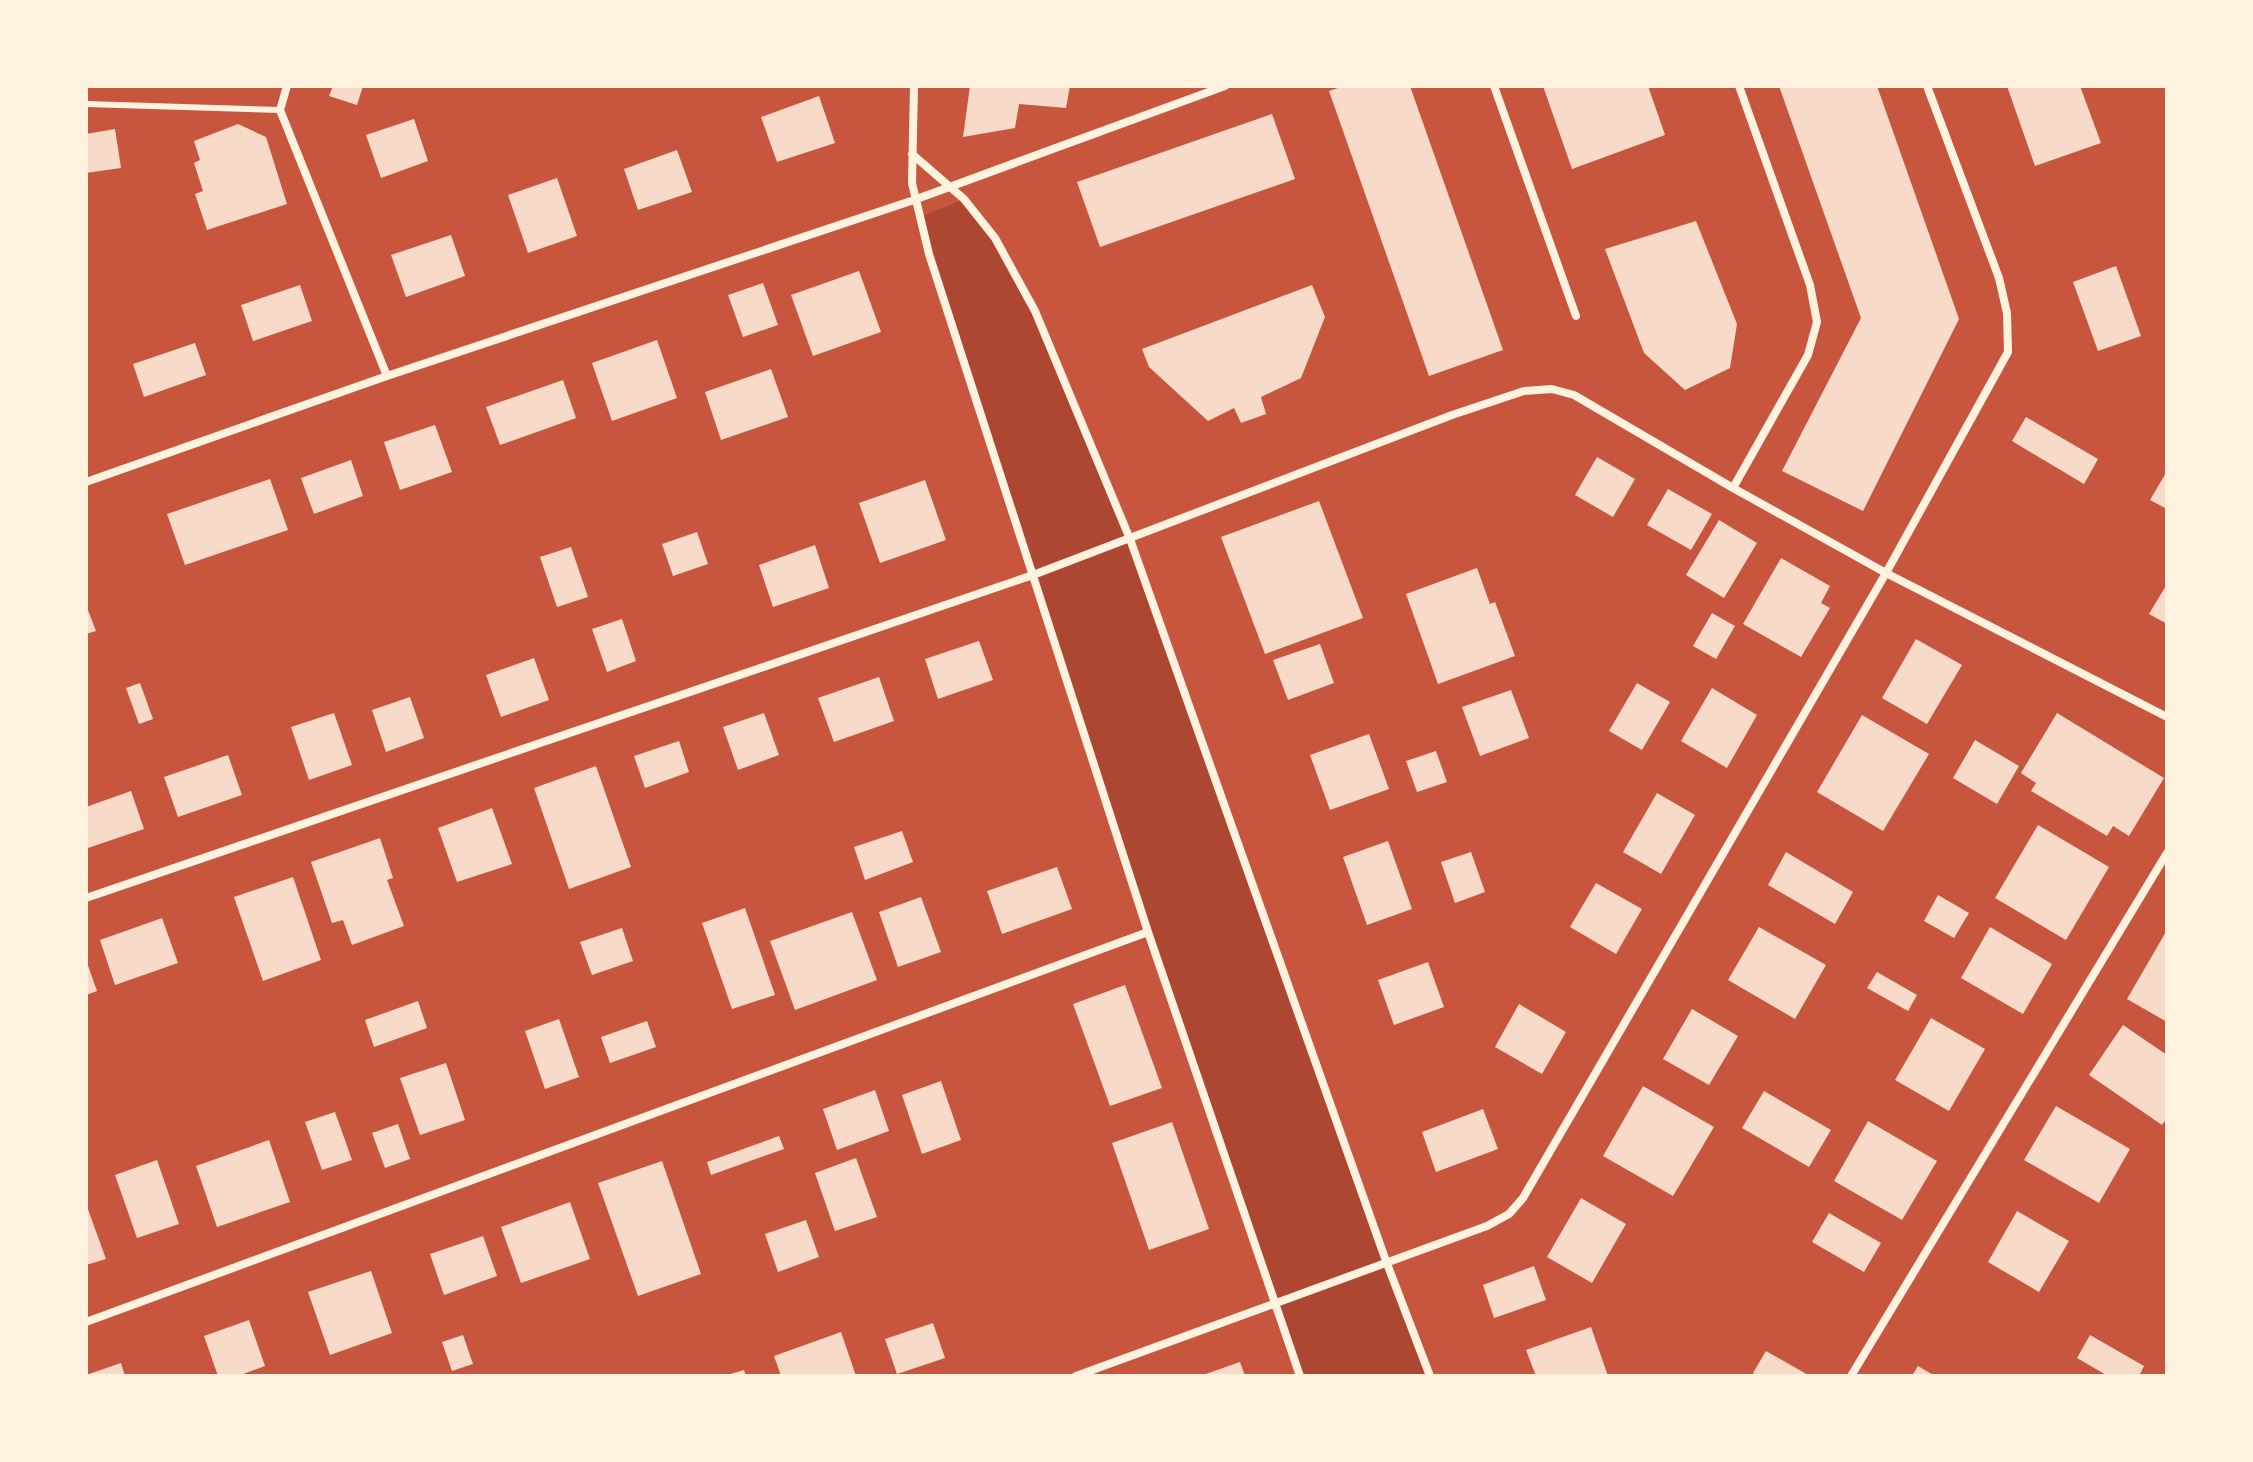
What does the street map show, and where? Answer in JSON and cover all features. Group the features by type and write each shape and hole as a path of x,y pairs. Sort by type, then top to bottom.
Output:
{"street":[{"path":"287,86 280,110 387,376"},
{"path":"914,86 914,200 933,267 1148,932 1300,1376"},
{"path":"86,482 387,376 914,200 1225,86"},
{"path":"1494,86 1576,316"},
{"path":"1733,488 1808,355 1817,322 1810,285 1739,86"},
{"path":"1076,1376 1487,1226 1509,1214 1523,1198 1886,573 2008,352 2007,313 1999,278 1927,86"},
{"path":"912,154 964,199 995,238 1035,311 1130,539 1386,1261 1430,1376"},
{"path":"86,898 1033,575 1452,415 1524,391 1552,389 1574,395 1886,573 2167,717"},
{"path":"1851,1376 2167,853"},
{"path":"86,1322 1148,932"}],"lane":[{"path":"86,104 280,110"}],"shaded area":[{"path":"964,199 1015,271 1130,539 1430,1376 1300,1376 1148,932 919,218"}],"building":[{"path":"333,86 363,86 357,105 329,96"},
{"path":"970,86 1070,86 1066,108 1019,104 1015,128 963,137"},
{"path":"1344,86 1410,86 1503,350 1429,376 1329,91"},
{"path":"1543,86 1648,86 1665,135 1572,169"},
{"path":"1779,86 1877,86 1959,319 1863,511 1782,471 1861,318"},
{"path":"2007,86 2080,86 2101,143 2035,166"},
{"path":"819,96 835,143 777,162 761,117"},
{"path":"1272,114 1295,179 1100,247 1077,182"},
{"path":"414,119 428,161 381,178 366,135"},
{"path":"238,124 266,137 287,204 207,230 195,194 203,191 194,163 200,160 194,141"},
{"path":"115,129 121,168 86,173 86,134"},
{"path":"677,150 692,192 638,210 624,169"},
{"path":"557,178 577,236 528,253 508,195"},
{"path":"1696,221 1737,324 1730,368 1685,390 1644,353 1605,249"},
{"path":"451,235 465,276 406,297 391,255"},
{"path":"2116,266 2141,336 2098,351 2073,282"},
{"path":"859,271 881,332 813,356 791,295"},
{"path":"763,283 778,325 743,337 728,295"},
{"path":"300,285 312,321 253,341 241,305"},
{"path":"1312,285 1325,317 1301,378 1261,397 1266,414 1241,423 1234,408 1208,421 1149,367 1142,349"},
{"path":"657,340 677,398 612,421 592,363"},
{"path":"195,343 206,375 144,397 133,364"},
{"path":"771,369 788,417 721,440 705,392"},
{"path":"563,380 576,418 500,445 486,407"},
{"path":"2026,417 2098,459 2084,484 2012,441"},
{"path":"435,425 452,472 400,490 384,442"},
{"path":"1597,457 1635,479 1613,517 1575,495"},
{"path":"351,460 363,496 314,514 301,478"},
{"path":"2167,471 2167,505 2165,508 2150,500"},
{"path":"270,479 288,530 185,565 167,514"},
{"path":"925,480 946,540 880,563 859,503"},
{"path":"1668,489 1712,514 1691,550 1647,525"},
{"path":"1319,501 1363,618 1265,654 1221,537"},
{"path":"1719,520 1757,543 1724,598 1686,575"},
{"path":"697,532 708,564 673,576 662,544"},
{"path":"815,545 829,588 773,607 759,565"},
{"path":"571,547 588,597 557,607 540,557"},
{"path":"1781,558 1830,586 1821,603 1830,608 1801,657 1743,624"},
{"path":"1477,568 1490,604 1495,602 1515,656 1438,684 1406,594"},
{"path":"2167,584 2167,624 2149,614"},
{"path":"86,605 96,631 86,634"},
{"path":"1712,613 1735,626 1716,659 1693,646"},
{"path":"622,619 636,661 607,672 592,629"},
{"path":"1916,639 1962,665 1927,724 1882,698"},
{"path":"979,641 993,680 938,699 925,659"},
{"path":"1320,644 1334,683 1288,700 1273,660"},
{"path":"534,658 549,700 501,717 486,675"},
{"path":"879,677 894,721 834,742 818,698"},
{"path":"140,683 153,719 139,724 126,688"},
{"path":"1637,683 1670,702 1642,750 1609,731"},
{"path":"1712,688 1757,715 1727,768 1681,741"},
{"path":"1511,690 1529,738 1480,756 1462,707"},
{"path":"410,697 424,738 386,752 372,710"},
{"path":"334,713 352,765 309,780 291,727"},
{"path":"764,713 779,755 738,770 723,727"},
{"path":"2057,713 2164,778 2129,836 2113,826 2107,836 2031,791 2036,783 2021,773"},
{"path":"1862,715 1929,754 1883,831 1817,792"},
{"path":"1369,734 1389,789 1330,810 1310,755"},
{"path":"1975,740 2019,766 1997,804 1953,778"},
{"path":"679,741 689,772 645,788 634,756"},
{"path":"1436,751 1447,782 1417,792 1406,761"},
{"path":"228,755 242,795 178,817 164,777"},
{"path":"596,766 631,867 569,889 534,788"},
{"path":"131,791 144,829 88,848 86,807"},
{"path":"1657,793 1695,815 1661,874 1623,852"},
{"path":"492,808 512,864 457,882 438,828"},
{"path":"2038,825 2109,867 2066,940 1995,898"},
{"path":"902,831 913,862 865,880 854,847"},
{"path":"380,838 393,878 387,880 404,926 352,945 343,920 332,923 311,862"},
{"path":"1388,841 1412,909 1367,925 1343,857"},
{"path":"1471,852 1485,892 1455,903 1441,862"},
{"path":"1786,852 1853,892 1835,924 1768,885"},
{"path":"1057,867 1072,909 1002,934 987,891"},
{"path":"293,877 321,960 263,981 234,897"},
{"path":"1596,883 1642,909 1616,954 1570,927"},
{"path":"1938,895 1969,913 1954,938 1924,921"},
{"path":"921,897 941,952 898,967 879,912"},
{"path":"745,908 775,995 732,1009 702,923"},
{"path":"852,912 877,980 795,1010 770,941"},
{"path":"162,918 178,963 115,985 100,940"},
{"path":"1759,927 1826,965 1795,1019 1728,980"},
{"path":"1990,927 2052,964 2023,1014 1961,978"},
{"path":"622,928 633,961 592,975 580,942"},
{"path":"2167,930 2167,1022 2127,999"},
{"path":"86,960 97,991 86,995"},
{"path":"1428,962 1444,1007 1394,1025 1378,980"},
{"path":"1877,972 1917,995 1908,1011 1867,988"},
{"path":"1125,985 1162,1088 1110,1106 1073,1004"},
{"path":"418,1001 427,1028 374,1047 365,1020"},
{"path":"1519,1004 1566,1032 1542,1074 1495,1047"},
{"path":"1692,1009 1738,1036 1709,1085 1663,1059"},
{"path":"1931,1018 1985,1049 1949,1111 1895,1080"},
{"path":"559,1019 579,1077 545,1089 525,1031"},
{"path":"647,1021 656,1047 610,1063 601,1037"},
{"path":"2123,1025 2167,1055 2167,1118 2162,1125 2089,1075"},
{"path":"446,1063 465,1120 420,1135 400,1078"},
{"path":"941,1081 961,1140 922,1154 902,1095"},
{"path":"1643,1086 1714,1127 1673,1196 1603,1156"},
{"path":"875,1090 889,1131 837,1150 823,1109"},
{"path":"1764,1091 1831,1130 1809,1167 1742,1128"},
{"path":"2056,1106 2130,1149 2099,1203 2024,1160"},
{"path":"1483,1109 1498,1149 1436,1172 1422,1132"},
{"path":"335,1112 352,1160 322,1170 305,1122"},
{"path":"1868,1121 1937,1161 1902,1220 1834,1181"},
{"path":"1172,1122 1209,1229 1149,1250 1112,1143"},
{"path":"398,1124 410,1159 385,1168 372,1133"},
{"path":"779,1136 784,1149 711,1175 707,1162"},
{"path":"269,1140 290,1202 217,1227 196,1166"},
{"path":"856,1158 877,1217 835,1231 815,1173"},
{"path":"157,1160 179,1224 137,1238 115,1175"},
{"path":"662,1161 701,1274 638,1296 598,1183"},
{"path":"1581,1198 1626,1224 1592,1283 1547,1257"},
{"path":"570,1202 590,1259 521,1283 501,1227"},
{"path":"86,1204 106,1259 86,1265"},
{"path":"2017,1211 2069,1241 2039,1292 1988,1262"},
{"path":"1829,1213 1881,1243 1864,1272 1812,1242"},
{"path":"806,1220 819,1257 778,1272 765,1234"},
{"path":"483,1236 497,1276 444,1295 430,1254"},
{"path":"1534,1266 1546,1300 1494,1318 1483,1285"},
{"path":"371,1271 392,1333 330,1355 308,1292"},
{"path":"249,1320 265,1366 238,1376 218,1376 204,1336"},
{"path":"933,1323 945,1358 897,1374 885,1339"},
{"path":"1591,1327 1608,1376 1536,1376 1526,1350"},
{"path":"841,1332 856,1376 781,1376 774,1356"},
{"path":"463,1335 473,1364 452,1371 442,1342"},
{"path":"2090,1335 2144,1366 2139,1376 2108,1376 2077,1358"},
{"path":"1766,1351 1810,1376 1757,1376 1753,1373"},
{"path":"1240,1362 1245,1376 1200,1376"},
{"path":"121,1363 125,1376 86,1376 86,1375"},
{"path":"1918,1366 1935,1376 1912,1376"},
{"path":"744,1370 746,1376 727,1376 727,1375"}]}
